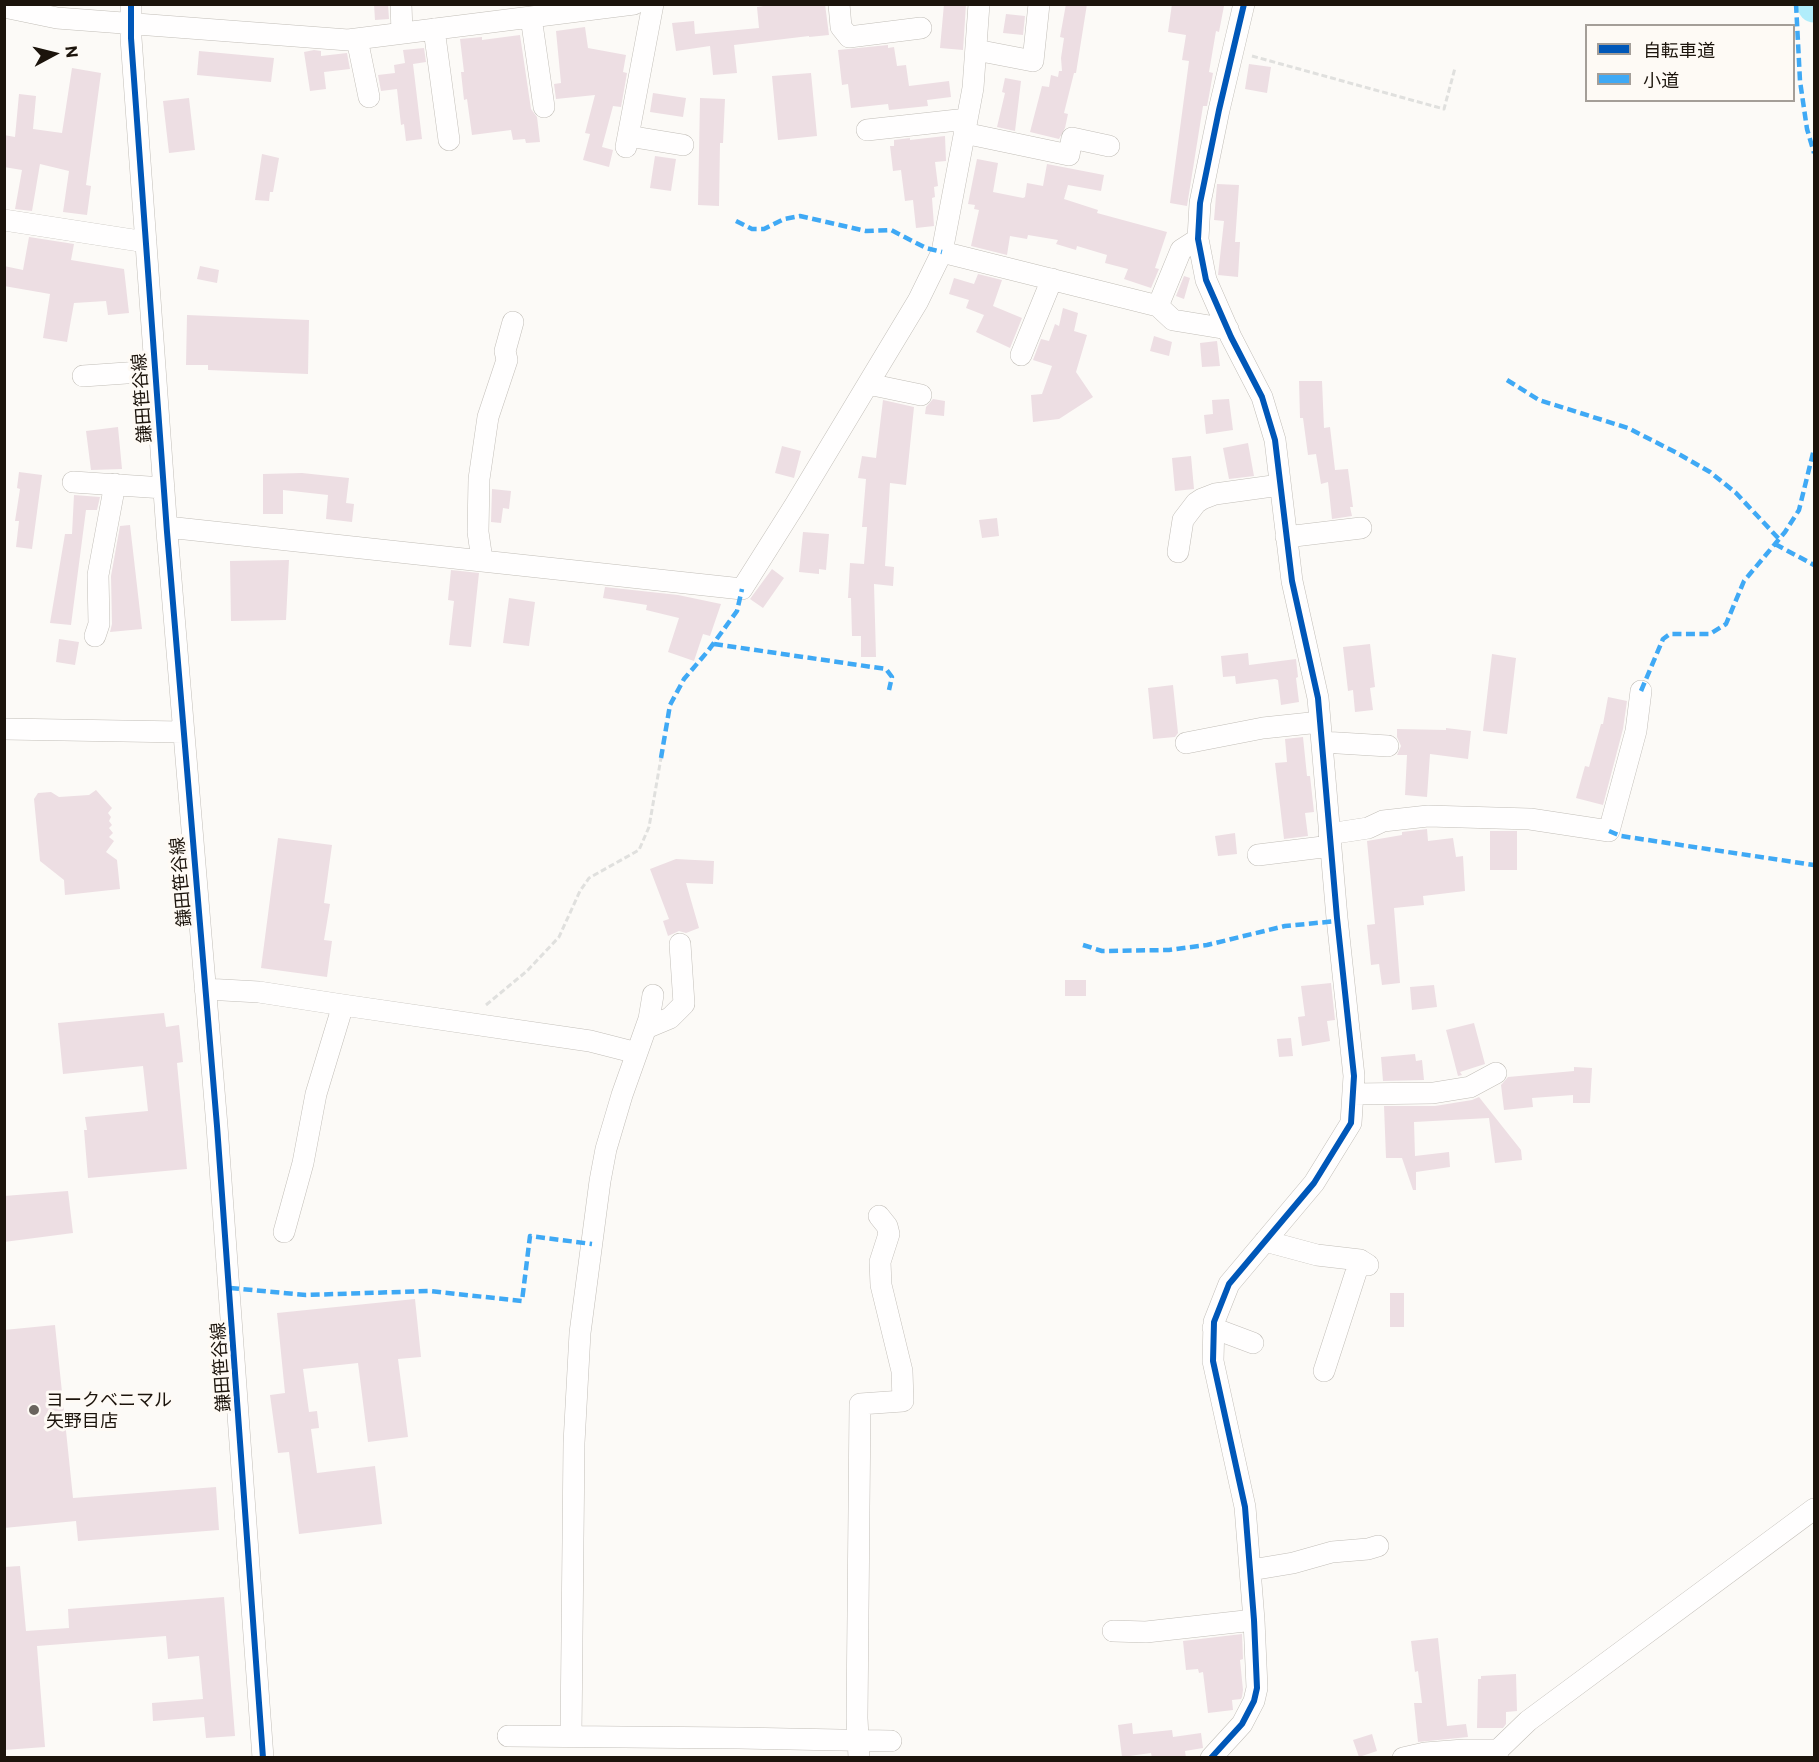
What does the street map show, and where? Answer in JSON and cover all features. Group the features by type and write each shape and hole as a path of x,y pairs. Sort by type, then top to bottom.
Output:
{"street":[{"path":"401,4 402,33"},
{"path":"4,7 57,18 131,14 336,39 357,39 634,4"},
{"path":"653,4 627,141 683,145"},
{"path":"838,4 841,27 849,37 921,28"},
{"path":"167,527 742,589 918,301 942,252 973,88 979,4"},
{"path":"976,50 1033,61 1039,4"},
{"path":"1211,1758 1242,1724 1254,1701 1257,1688 1251,1570 1245,1507 1213,1361 1214,1322 1229,1284 1314,1182 1351,1123 1354,1076 1318,698 1292,581 1275,440 1262,397 1206,280 1198,239 1200,203 1244,4"},
{"name":"鎌田笹谷線","path":"131,14 182,732 246,1501 263,1758"},
{"path":"531,17 544,107"},
{"path":"434,29 449,140"},
{"path":"357,39 369,97"},
{"path":"867,130 965,126 1069,155 1072,138 1109,146"},
{"path":"4,220 146,242"},
{"path":"1158,306 1181,250 1198,239"},
{"path":"942,252 1158,306 1173,320 1228,329"},
{"path":"1021,355 1052,279"},
{"path":"482,560 478,531 479,479 488,417 507,360 505,351 513,322"},
{"path":"83,376 155,371"},
{"path":"868,384 921,395"},
{"path":"73,482 164,488"},
{"path":"96,636 99,624 98,574 115,484"},
{"path":"1178,552 1183,520 1202,499 1215,494 1280,485"},
{"path":"1286,537 1361,528"},
{"path":"1258,855 1330,840 1383,821 1428,816 1530,819 1609,831 1636,731 1641,691"},
{"path":"1186,743 1263,728 1321,732 1388,746"},
{"path":"4,729 182,732"},
{"path":"646,1028 670,1018 684,1004 680,944"},
{"path":"205,989 259,992 590,1041 637,1053"},
{"path":"571,1736 574,1443 580,1333 606,1149 646,1028 653,995"},
{"path":"284,1232 303,1163 319,1084 343,1005"},
{"path":"1353,1094 1432,1092 1470,1087 1496,1073"},
{"path":"859,1748 860,1404 903,1401 902,1371 881,1285 880,1262 890,1234 879,1216"},
{"path":"1264,1241 1317,1255 1364,1263 1324,1371"},
{"path":"1213,1328 1253,1343"},
{"path":"1403,1758 1444,1752 1498,1754 1528,1721 1815,1509"},
{"path":"1251,1570 1293,1563 1332,1552 1378,1546"},
{"path":"1113,1631 1146,1632 1254,1620"},
{"path":"508,1736 571,1736 859,1748 891,1741"}],"path":[{"path":"1233,50 1444,109 1455,68"},
{"path":"467,1023 527,971 560,937 580,891 589,878 639,850 649,827 661,758"}],"building":[{"path":"374,4 388,4 389,19 375,20"},
{"path":"777,4 825,4 829,35 734,45 737,73 713,75 710,46 676,51 672,23 694,21 695,34 759,28 757,7"},
{"path":"944,4 966,4 963,50 940,48"},
{"path":"1066,4 1087,4 1076,73 1074,73 1064,113 1068,114 1065,128 1059,139 1030,132 1042,86 1049,87 1051,75 1058,77 1059,71 1062,71 1064,38 1060,37"},
{"path":"1172,4 1224,6 1219,32 1216,31 1209,72 1213,73 1207,106 1203,106 1187,206 1170,203 1189,61 1182,60 1186,35 1168,32"},
{"path":"1006,14 1025,16 1023,35 1003,33"},
{"path":"585,27 588,48 626,55 623,72 627,73 621,107 613,106 602,147 613,150 609,167 583,160 590,134 585,133 595,95 556,99 554,84 561,83 556,31"},
{"path":"520,35 531,109 537,117 540,142 526,143 525,139 513,140 511,130 472,135 467,99 464,100 461,72 464,72 460,39 482,37 482,40"},
{"path":"888,45 888,48 894,47 897,66 906,65 909,86 949,81 951,97 927,100 928,106 889,110 888,104 851,108 848,84 842,85 838,50"},
{"path":"424,48 426,62 413,64 422,139 406,141 404,124 401,125 397,89 381,91 378,75 395,73 394,65 405,63 403,50"},
{"path":"199,51 274,58 271,82 197,75"},
{"path":"321,51 321,56 347,53 350,69 324,72 326,89 310,91 304,52"},
{"path":"1249,64 1271,67 1267,93 1245,89"},
{"path":"72,68 101,73 86,185 91,186 87,215 63,212 69,171 40,164 32,211 15,209 22,170 4,167 4,135 15,137 19,94 36,96 33,129 62,133"},
{"path":"811,73 817,136 778,140 772,76"},
{"path":"1005,78 1021,81 1015,131 997,127 1005,93 1002,92"},
{"path":"653,93 686,98 683,117 650,112"},
{"path":"189,98 195,150 169,153 163,101"},
{"path":"700,98 725,99 723,143 720,143 719,206 698,205"},
{"path":"945,136 946,161 935,162 938,186 934,187 935,197 932,198 934,226 916,228 913,200 905,201 901,170 893,171 890,146 894,146 894,140"},
{"path":"262,154 279,158 273,192 270,192 269,201 255,200"},
{"path":"655,156 676,159 671,191 650,188"},
{"path":"977,159 998,163 993,192 1023,198 1027,183 1043,186 1047,164 1104,175 1101,191 1068,185 1064,199 1098,210 1097,213 1167,232 1155,268 1159,269 1151,288 1124,279 1128,269 1105,263 1107,255 1077,246 1076,250 1056,244 1058,240 1028,235 1027,239 1010,236 1007,255 971,246 979,210 974,209 975,205 968,204"},
{"path":"1217,184 1239,185 1235,242 1240,242 1238,277 1218,275 1224,221 1214,220"},
{"path":"29,237 74,244 71,260 124,269 129,313 108,315 106,301 74,303 67,342 43,338 50,294 4,286 4,266 23,270"},
{"path":"200,266 219,270 217,283 197,279"},
{"path":"978,274 1002,280 993,306 1022,318 1010,348 976,332 984,315 966,308 969,300 949,294 954,278 974,284"},
{"path":"1184,276 1190,278 1184,299 1176,296"},
{"path":"1063,308 1078,313 1074,331 1087,335 1076,372 1093,397 1059,419 1033,422 1031,395 1042,394 1052,366 1033,360 1041,339 1049,341 1055,324 1059,326"},
{"path":"187,315 309,320 308,374 208,370 208,365 186,365"},
{"path":"1154,336 1172,342 1169,356 1150,351"},
{"path":"1217,341 1220,366 1202,367 1200,343"},
{"path":"1299,381 1322,381 1324,428 1330,427 1335,470 1348,469 1352,516 1332,519 1328,482 1321,484 1316,454 1308,455 1303,418 1300,418"},
{"path":"933,399 945,401 944,416 925,414 926,407"},
{"path":"1229,399 1233,430 1206,434 1204,415 1213,414 1212,400"},
{"path":"883,400 914,407 906,485 890,483 885,566 894,567 893,586 874,584 876,657 861,657 861,636 852,636 851,598 848,598 850,563 864,564 867,527 862,527 866,479 858,478 862,456 876,458"},
{"path":"118,427 122,469 91,470 86,431"},
{"path":"1248,443 1254,476 1229,479 1223,448"},
{"path":"782,446 801,451 794,478 775,473"},
{"path":"1191,456 1194,489 1175,491 1172,458"},
{"path":"19,472 42,475 32,549 16,547 19,521 15,521 20,489 17,488"},
{"path":"302,473 349,478 346,503 354,504 352,522 326,519 328,495 283,490 283,514 263,514 263,474"},
{"path":"492,489 511,491 509,509 503,508 501,523 491,522"},
{"path":"74,495 100,497 97,510 86,510 71,625 50,623 65,534 72,534"},
{"path":"997,518 999,536 982,538 979,520"},
{"path":"130,525 142,629 110,632 112,624 111,576 120,526"},
{"path":"803,532 829,534 826,570 819,569 819,574 799,572"},
{"path":"289,560 286,620 231,621 230,561"},
{"path":"772,569 784,578 763,608 750,599"},
{"path":"451,570 479,573 471,647 449,645 454,601 448,600"},
{"path":"605,587 678,595 721,604 710,636 703,634 694,661 668,652 679,618 646,610 647,605 603,598"},
{"path":"509,598 535,602 529,646 503,643"},
{"path":"59,639 79,642 75,665 56,662"},
{"path":"1370,644 1375,687 1370,688 1373,710 1355,712 1353,690 1348,691 1343,647"},
{"path":"1248,653 1249,665 1296,659 1299,702 1281,705 1278,680 1275,679 1236,684 1235,676 1223,677 1221,656"},
{"path":"1492,654 1516,658 1507,734 1483,731"},
{"path":"1173,685 1178,733 1175,737 1153,739 1148,688"},
{"path":"1608,697 1627,701 1623,729 1603,805 1576,798 1585,766 1589,767 1601,724 1603,724"},
{"path":"1446,728 1471,731 1468,759 1430,754 1427,797 1405,795 1407,755 1397,755 1401,746 1397,737 1397,729 1446,730"},
{"path":"1303,737 1314,812 1305,813 1308,836 1284,839 1275,763 1287,762 1285,739"},
{"path":"96,790 112,808 108,813 112,825 109,828 113,833 109,837 114,841 106,852 117,860 120,889 65,895 64,880 40,861 34,799 38,793 51,792 59,797 89,795"},
{"path":"1427,829 1428,841 1453,838 1456,857 1463,856 1465,891 1423,896 1424,905 1394,908 1400,983 1382,985 1379,964 1371,965 1367,925 1375,924 1367,841 1402,835 1402,832"},
{"path":"1490,831 1517,831 1517,870 1490,870"},
{"path":"1235,833 1237,854 1218,856 1215,836"},
{"path":"278,838 332,845 324,903 330,904 324,940 332,941 327,977 261,968"},
{"path":"676,859 714,861 713,884 686,883 699,928 686,933 679,931 668,936 663,921 669,919 650,869"},
{"path":"1065,980 1086,980 1086,996 1065,996"},
{"path":"1331,983 1335,1020 1327,1021 1330,1041 1302,1046 1298,1017 1305,1016 1301,986"},
{"path":"1434,985 1437,1007 1412,1010 1410,987"},
{"path":"164,1013 166,1027 179,1025 183,1062 177,1063 187,1169 88,1178 85,1117 148,1111 143,1066 63,1074 58,1023"},
{"path":"1474,1023 1485,1064 1460,1072 1462,1075 1458,1076 1446,1030"},
{"path":"1291,1038 1293,1056 1279,1057 1277,1039"},
{"path":"1415,1054 1416,1061 1422,1060 1424,1080 1383,1081 1381,1057"},
{"path":"1574,1067 1592,1068 1590,1103 1573,1103 1573,1095 1532,1098 1533,1107 1504,1110 1501,1085 1508,1077 1574,1071"},
{"path":"1479,1097 1521,1150 1522,1160 1495,1163 1489,1118 1414,1122 1415,1156 1449,1152 1450,1167 1416,1172 1416,1190 1413,1190 1402,1158 1386,1158 1384,1106 1435,1106"},
{"path":"68,1191 73,1233 4,1242 4,1196"},
{"path":"1390,1293 1404,1293 1404,1327 1390,1327"},
{"path":"415,1299 421,1357 398,1359 408,1437 368,1442 358,1363 303,1369 309,1412 317,1411 319,1428 311,1429 317,1473 375,1466 382,1524 299,1534 289,1452 278,1453 270,1395 285,1393 277,1313"},
{"name":"ヨークベニマル 矢野目店","path":"55,1325 73,1498 216,1487 219,1530 78,1541 76,1521 4,1528 4,1330"},
{"path":"20,1566 26,1631 69,1628 68,1609 224,1597 235,1736 206,1738 204,1717 153,1721 152,1703 203,1699 199,1656 168,1659 166,1636 37,1646 45,1747 4,1750 4,1567"},
{"path":"1242,1634 1243,1659 1240,1660 1242,1697 1232,1700 1233,1710 1208,1713 1203,1672 1199,1673 1198,1669 1186,1670 1183,1641"},
{"path":"1438,1638 1447,1726 1466,1724 1468,1737 1418,1742 1414,1703 1422,1703 1411,1641"},
{"path":"1516,1674 1517,1711 1506,1712 1506,1724 1503,1728 1477,1728 1478,1679 1481,1679 1481,1676"},
{"path":"1132,1723 1133,1734 1172,1730 1173,1737 1201,1733 1203,1748 1185,1751 1186,1758 1152,1758 1151,1753 1122,1757 1118,1725"},
{"path":"1372,1734 1377,1751 1359,1757 1353,1740"}],"marked path":[{"path":"1796,4 1800,81 1807,129 1814,153"},
{"path":"736,221 752,229 764,229 784,219 800,216 866,231 891,230 926,248 942,252"},
{"path":"1507,380 1539,400 1628,428 1710,472 1736,493 1779,539"},
{"path":"1641,691 1663,639 1670,634 1710,634 1726,624 1744,581 1785,532 1799,510 1814,449"},
{"path":"1775,544 1814,565"},
{"path":"661,758 670,705 684,679 737,611 742,589"},
{"path":"714,644 886,669 892,677 889,690"},
{"path":"1609,831 1621,836 1814,865"},
{"path":"1083,945 1102,951 1169,950 1207,945 1285,926 1337,921"},
{"path":"230,1288 306,1295 429,1291 522,1301 530,1236 592,1244"}],"cycle path":[{"path":"131,4 131,38 167,532 217,1126 263,1758"},
{"path":"1211,1758 1242,1724 1254,1701 1257,1688 1245,1507 1213,1361 1214,1322 1229,1284 1314,1183 1351,1123 1354,1076 1337,918 1318,698 1292,581 1275,440 1262,397 1231,337 1206,280 1198,239 1200,203 1244,4"}],"place":[{"name":"ヨークベニマル 矢野目店","path":"34,1410"}]}
